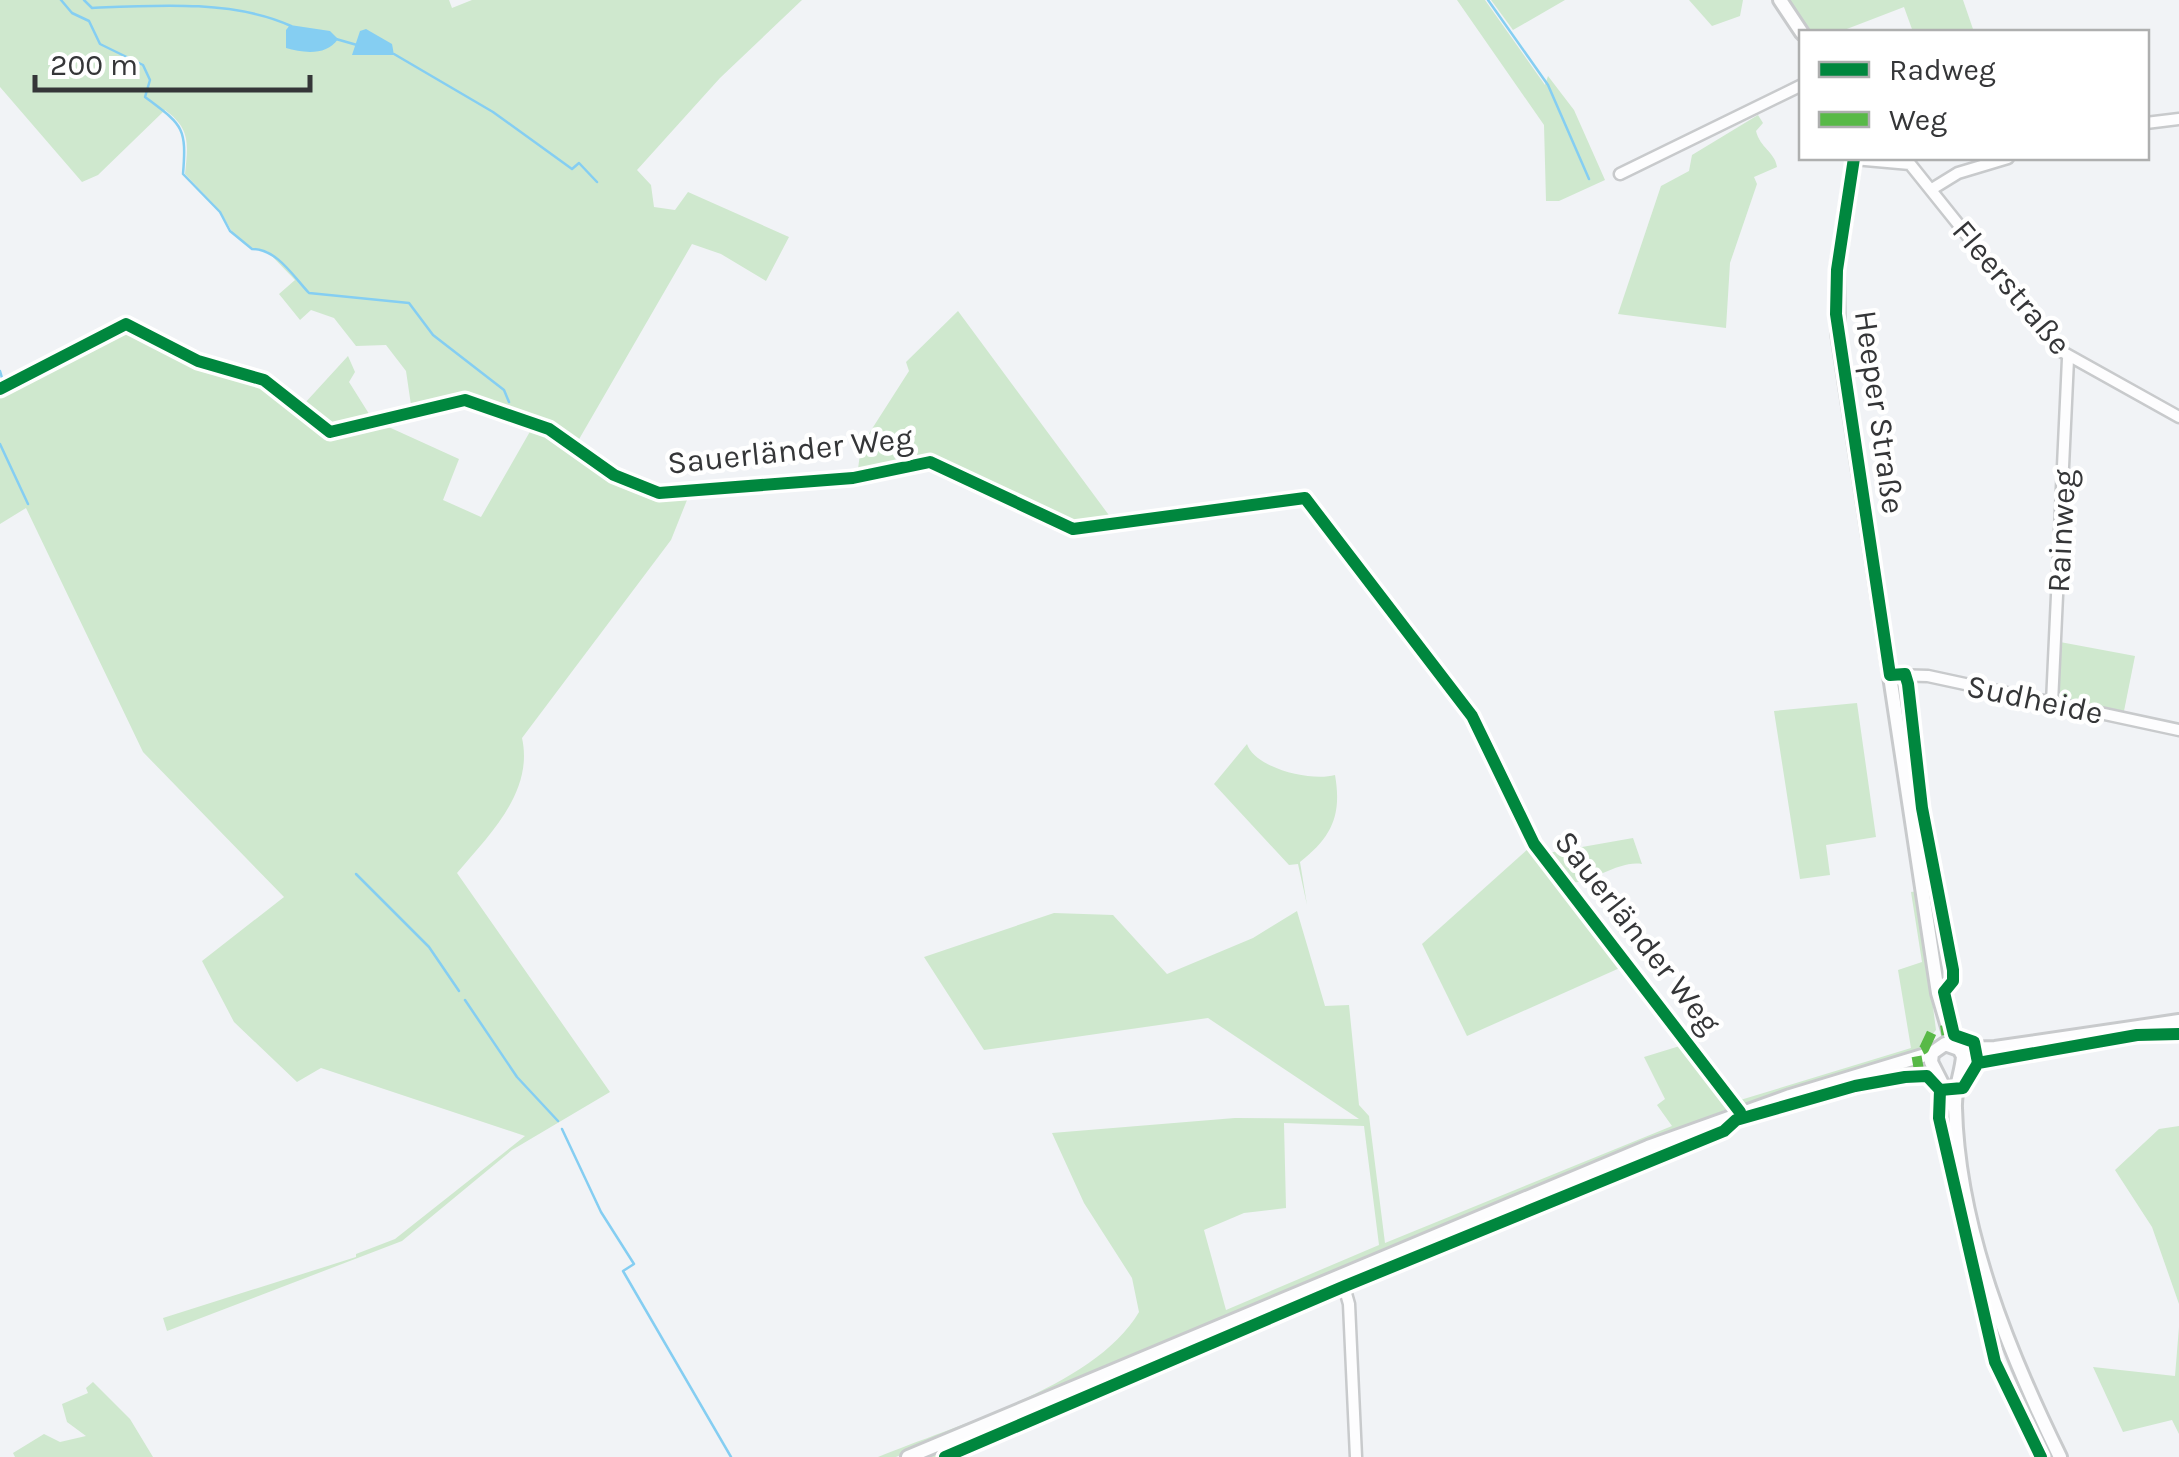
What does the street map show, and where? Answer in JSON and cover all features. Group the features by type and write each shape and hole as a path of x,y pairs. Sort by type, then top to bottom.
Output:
{"street":[{"path":"1780,0 1800,30"},
{"path":"1620,174 1799,86"},
{"path":"2149,123 2179,119"},
{"name":"Heeper Straße","path":"1854,160 1838,259 1836,314 1938,993 1961,1068 1955,1109"},
{"name":"Fleerstraße","path":"1875,160 1906,163 2068,359 2179,417"},
{"path":"1932,190 1947,178 2002,160"},
{"name":"Sauerländer Weg","path":"0,390 126,324 198,361 264,380 330,432 465,400 549,429 614,474 659,493 852,478 930,462 1073,529 1305,498 1472,716 1534,844 1740,1112"},
{"name":"Rainweg","path":"2052,702 2068,359"},
{"name":"Sudheide","path":"1890,675 1920,675 2179,730"},
{"name":"Heeper Straße","path":"1938,993 1936,1061 1955,1109 1971,1216 1996,1308 2060,1457"},
{"path":"1936,1061 1956,1047 1994,1048 2179,1021"},
{"path":"908,1457 1740,1112 1890,1068 1936,1061 1961,1068 1994,1048"},
{"path":"1340,1276 1349,1304 1356,1457"}],"green space":[{"path":"0,0 449,0 452,8 472,0 802,0 720,78 637,170 651,185 654,207 675,210 688,192 789,237 766,281 721,254 692,244 578,441 546,420 466,392 411,405 406,371 386,345 356,346 334,318 311,310 300,320 279,294 295,280 267,251 254,249 234,235 220,211 185,174 184,131 165,110 98,175 82,182 0,87"},
{"path":"1457,0 1485,0 1545,85 1548,76 1574,110 1605,180 1559,201 1546,201 1544,125"},
{"path":"1491,0 1565,0 1513,30"},
{"path":"1689,0 1743,0 1740,16 1712,26"},
{"path":"1784,0 1963,0 1973,30 1912,30 1904,7 1844,30 1804,30"},
{"path":"1758,115 1763,123 1756,131 1758,137 1777,167 1754,177 1757,184 1730,263 1726,328 1618,314 1661,186 1689,171 1692,155"},
{"path":"958,311 1111,518 1075,523 932,458 858,469 861,446 909,371 906,362"},
{"path":"127,329 197,365 265,386 328,439 382,424 459,459 443,500 481,517 532,428 625,484 666,496 689,495 671,540 522,738 524,758 515,794 495,828 457,873 610,1092 512,1150 402,1241 167,1331 163,1318 356,1257 395,1239 525,1136 321,1068 297,1082 234,1022 202,961 284,897 143,752 26,508 0,524 0,393"},
{"path":"348,356 355,372 349,382 371,417 332,425 304,404"},
{"path":"2060,642 2135,656 2124,711 2058,697"},
{"path":"1857,703 1876,837 1826,845 1830,875 1800,879 1774,711"},
{"path":"1247,744 1261,760 1285,771 1335,775 1337,802 1332,824 1320,843 1300,862 1307,905 1298,864 1289,865 1214,784"},
{"path":"1633,838 1642,864 1625,865 1579,882 1571,883 1548,853"},
{"path":"1529,848 1622,967 1467,1036 1422,944"},
{"path":"1918,891 1936,1030 1919,1050 1748,1104 1737,1101 1911,1048 1898,970 1922,962 1911,892"},
{"path":"1297,911 1325,1006 1349,1005 1359,1105 1369,1116 1385,1243 1672,1126 1657,1105 1665,1099 1644,1057 1683,1045 1730,1108 1358,1260 896,1457 878,1457 1058,1382 1091,1362 1139,1312 1132,1278 1084,1203 1052,1133 1235,1118 1359,1119 1208,1018 984,1050 924,957 1054,913 1113,915 1167,974 1253,938","holes":["1284,1123 1364,1126 1379,1245 1226,1310 1204,1230 1244,1213 1286,1208"]},
{"path":"1734,1119 1721,1130 1402,1260 1401,1254"},
{"path":"2179,1126 2179,1304 2152,1227 2115,1170 2159,1129"},
{"path":"1330,1285 1336,1287 939,1457 919,1457"},
{"path":"2179,1327 2179,1434 2172,1420 2123,1432 2093,1367 2175,1376"},
{"path":"93,1382 130,1419 153,1457 15,1457 13,1453 44,1434 60,1442 86,1436 67,1422 62,1404 88,1393 86,1388"}],"water":[{"path":"290,25 330,31 338,39 321,51 286,48 286,30"},
{"path":"366,29 392,44 394,55 352,55 360,31"}],"waterway":[{"path":"61,0 72,13 89,21 100,44 143,65 150,80 145,97 174,121 182,136 183,174 220,212 230,231 252,249 277,258 309,293 409,303 433,335 504,390 509,402"},
{"path":"84,0 92,8 220,8 291,26"},
{"path":"1488,0 1548,85 1589,179"},
{"path":"336,39 357,45"},
{"path":"394,54 493,112 572,169 579,163 597,182"},
{"path":"0,371 2,378"},
{"path":"0,397 8,392"},
{"path":"0,444 28,504"},
{"path":"356,874 429,947 459,991"},
{"path":"465,1000 517,1077 558,1121"},
{"path":"562,1129 601,1212 634,1264 623,1271 731,1457"}],"marked path":[{"path":"1920,1076 1916,1053 1924,1049 1932,1032 1952,1029 1956,1037"}],"cycle path":[{"path":"1854,160 1837,270 1836,314 1890,675 1905,674 1908,684 1922,808 1953,970 1953,981 1944,992 1954,1035 1974,1042 1978,1063"},
{"path":"0,389 126,324 198,361 264,380 330,432 465,400 549,429 614,475 659,493 853,478 930,462 1073,529 1305,498 1472,716 1534,844 1740,1112"},
{"path":"1940,1090 1963,1088 1978,1063 2137,1035 2179,1034"},
{"path":"945,1457 1345,1286 1724,1131 1736,1120 1855,1086 1927,1076 1940,1090 1939,1118 1995,1362 2041,1457"}]}
